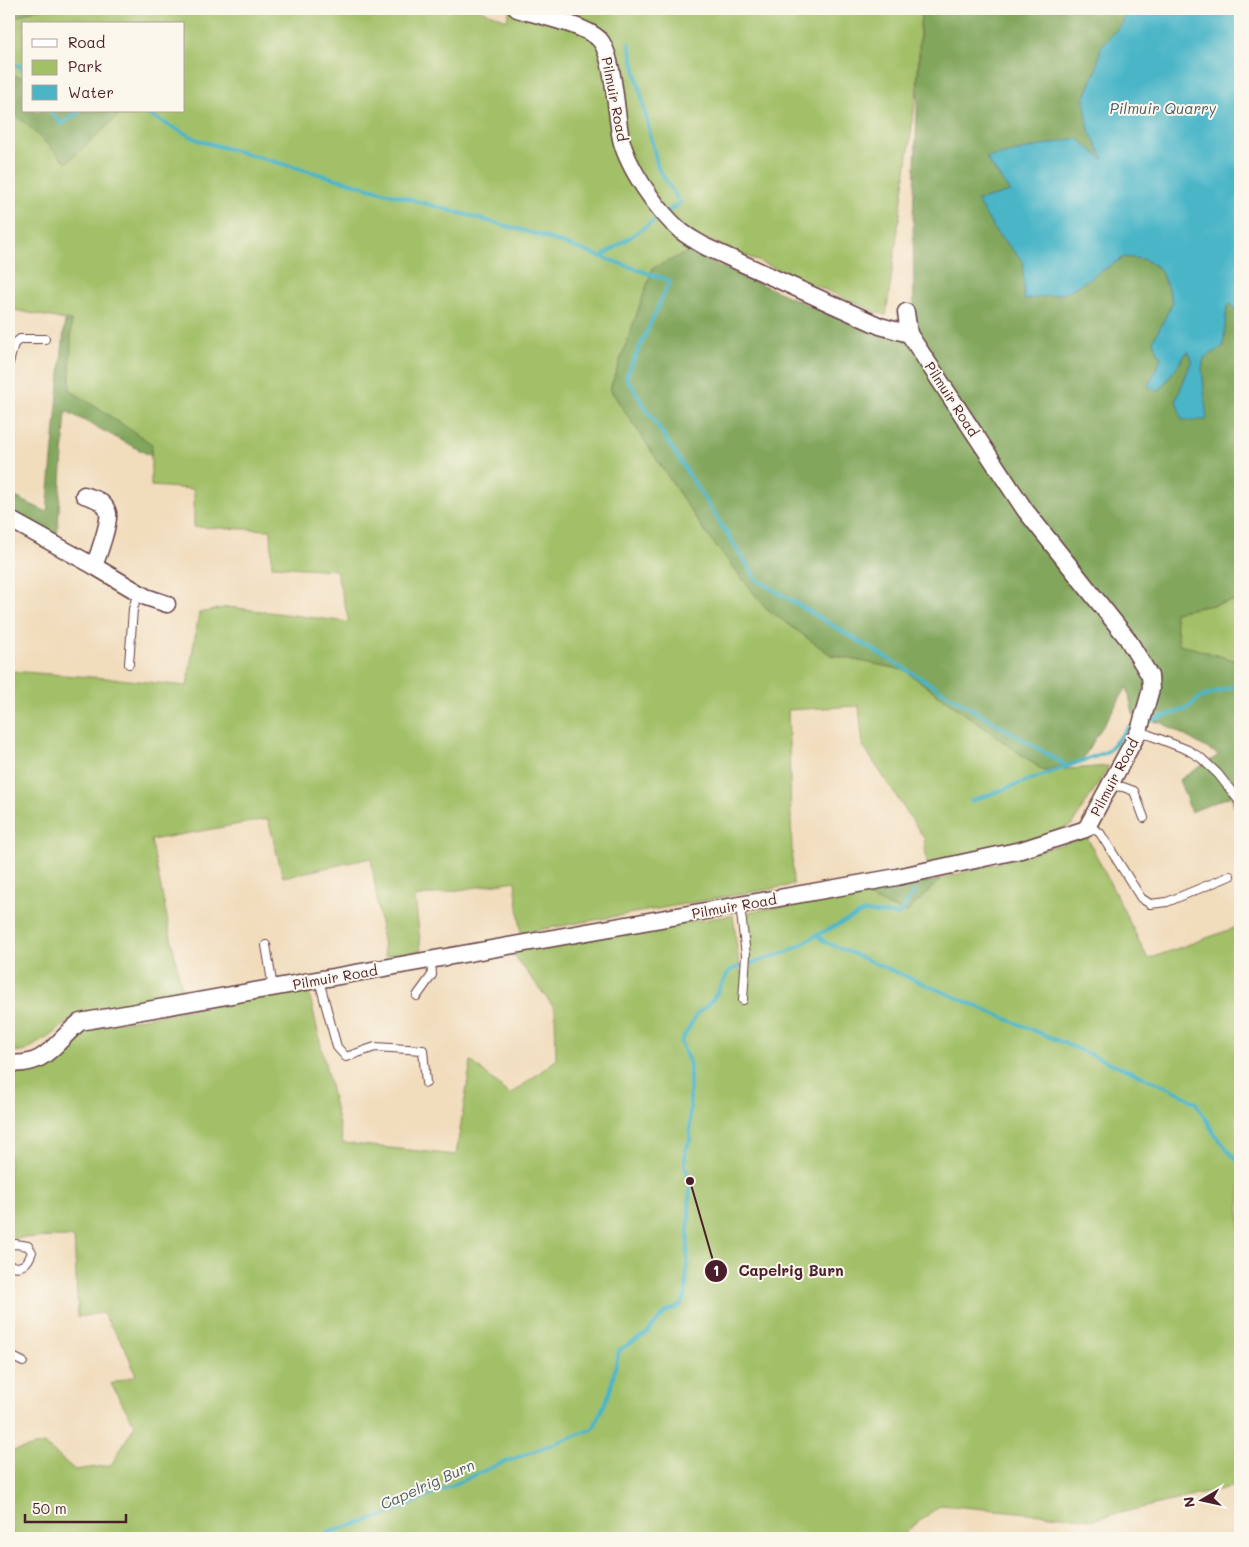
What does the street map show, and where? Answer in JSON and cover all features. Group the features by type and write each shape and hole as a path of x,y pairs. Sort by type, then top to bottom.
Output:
{"street":[{"name":"Pilmuir Road","path":"9,1063 22,1064 33,1062 52,1050 80,1022 897,877 1021,850 1086,829 1139,731 1152,689 1150,676 1141,659 1127,638 1025,510 909,334 880,326 862,318 706,247 681,231 657,208 633,167 621,141 610,69 606,51 599,39 581,29 517,9"},
{"path":"906,312 909,334"},
{"path":"84,496 102,503 108,513 102,546 94,566"},
{"path":"9,519 146,597 167,604"}],"lane":[{"path":"9,363 14,344 20,339 46,339"},
{"path":"129,664 133,609 138,592"},
{"path":"1139,731 1188,750 1201,758 1218,774 1240,802"},
{"path":"1109,786 1123,787 1134,791 1144,818"},
{"path":"1088,826 1100,833 1141,898 1150,904 1167,902 1230,876"},
{"path":"740,905 746,955 743,1000"},
{"path":"266,945 273,988"},
{"path":"417,996 432,975 431,960"},
{"path":"320,980 337,1047 346,1057 375,1047 423,1050 426,1083"},
{"path":"9,1245 28,1246 32,1252 24,1266 16,1268 9,1265"},
{"path":"9,1355 23,1362"}],"green space":[{"path":"9,9 37,9 9,20"},
{"path":"37,9 478,9 507,20 510,9 921,9 917,90 886,316 704,238 688,252 653,269 610,389 705,532 766,608 831,655 904,670 1044,771 1109,766 1072,825 1044,836 927,864 924,838 863,746 859,706 788,710 793,885 521,933 515,881 415,897 421,951 385,956 371,858 283,877 268,819 151,840 183,995 102,1008 78,1014 55,1033 23,1052 9,1051 9,671 187,686 199,613 228,607 349,622 336,570 272,566 271,530 194,527 194,489 151,486 151,444 70,390 71,321 9,309 9,20"},
{"path":"921,9 1125,9 1123,22 1101,47 1096,71 1084,98 1089,131 1105,161 986,158 1011,192 978,201 996,232 1023,261 1066,293 1124,257 1144,259 1160,269 1173,302 1154,341 1161,358 1148,387 1159,391 1188,351 1192,360 1176,400 1206,420 1202,369 1204,358 1223,347 1227,307 1230,303 1240,315 1240,600 1174,612 1179,644 1240,662 1240,825 1231,796 1191,812 1179,780 1219,755 1162,723 1134,717 1127,687 1082,760 1044,771 904,670 831,655 766,608 705,532 610,389 653,268 688,252 876,335 914,323 913,217"},
{"path":"9,74 22,77 22,112 121,113 67,163 9,108"},
{"path":"65,320 71,321 70,390 152,444 151,456 66,411 57,540 9,514 9,494 47,512"},
{"path":"1240,600 1240,662 1179,644 1174,612"},
{"path":"1087,837 1148,959 1240,926 1240,1495 1236,1486 1094,1519 941,1505 909,1529 902,1538 13,1538 9,1518 9,1452 44,1444 75,1470 111,1465 135,1425 111,1384 136,1375 125,1347 102,1313 78,1317 74,1237 9,1238 9,1068 40,1069 78,1030 308,988 343,1143 456,1155 471,1061 510,1095 556,1060 555,1009 514,955 516,950 733,915 740,973 750,975 746,915 749,912 858,893 906,913 941,879"},
{"path":"941,879 906,913 858,893"}],"water":[{"name":"Pilmuir Quarry","path":"1125,9 1240,9 1240,315 1230,303 1227,307 1223,347 1204,358 1202,369 1207,420 1182,420 1176,400 1192,360 1188,351 1159,391 1148,387 1161,358 1153,341 1173,302 1160,269 1144,259 1124,257 1066,293 1024,300 1023,261 996,232 977,201 1010,192 986,158 1077,138 1104,160 1089,131 1084,99 1096,71 1101,47 1123,22"}],"waterway":[{"path":"629,43 658,168 680,203 667,212"},
{"path":"9,64 20,66 22,70"},
{"path":"51,112 61,124 79,112"},
{"path":"143,112 200,141 539,235 670,281 626,377 757,580 1067,766"},
{"path":"601,257 661,216"},
{"path":"1146,722 1187,709 1199,698 1240,684"},
{"path":"971,801 1107,752 1129,727 1135,726"},
{"name":"Capelrig Burn","path":"320,1538 330,1532 384,1516 497,1465 593,1429 610,1392 619,1350 646,1334 666,1312 681,1305 686,1294 690,1181 685,1166 685,1152 690,1140 690,1065 681,1042 697,1014 712,1001 730,970 790,951 817,935 864,912 899,915 915,891"},
{"path":"817,935 825,942 1172,1089 1196,1103 1215,1135 1240,1164"}],"place":[{"name":"Capelrig Burn","path":"690,1181"}]}
